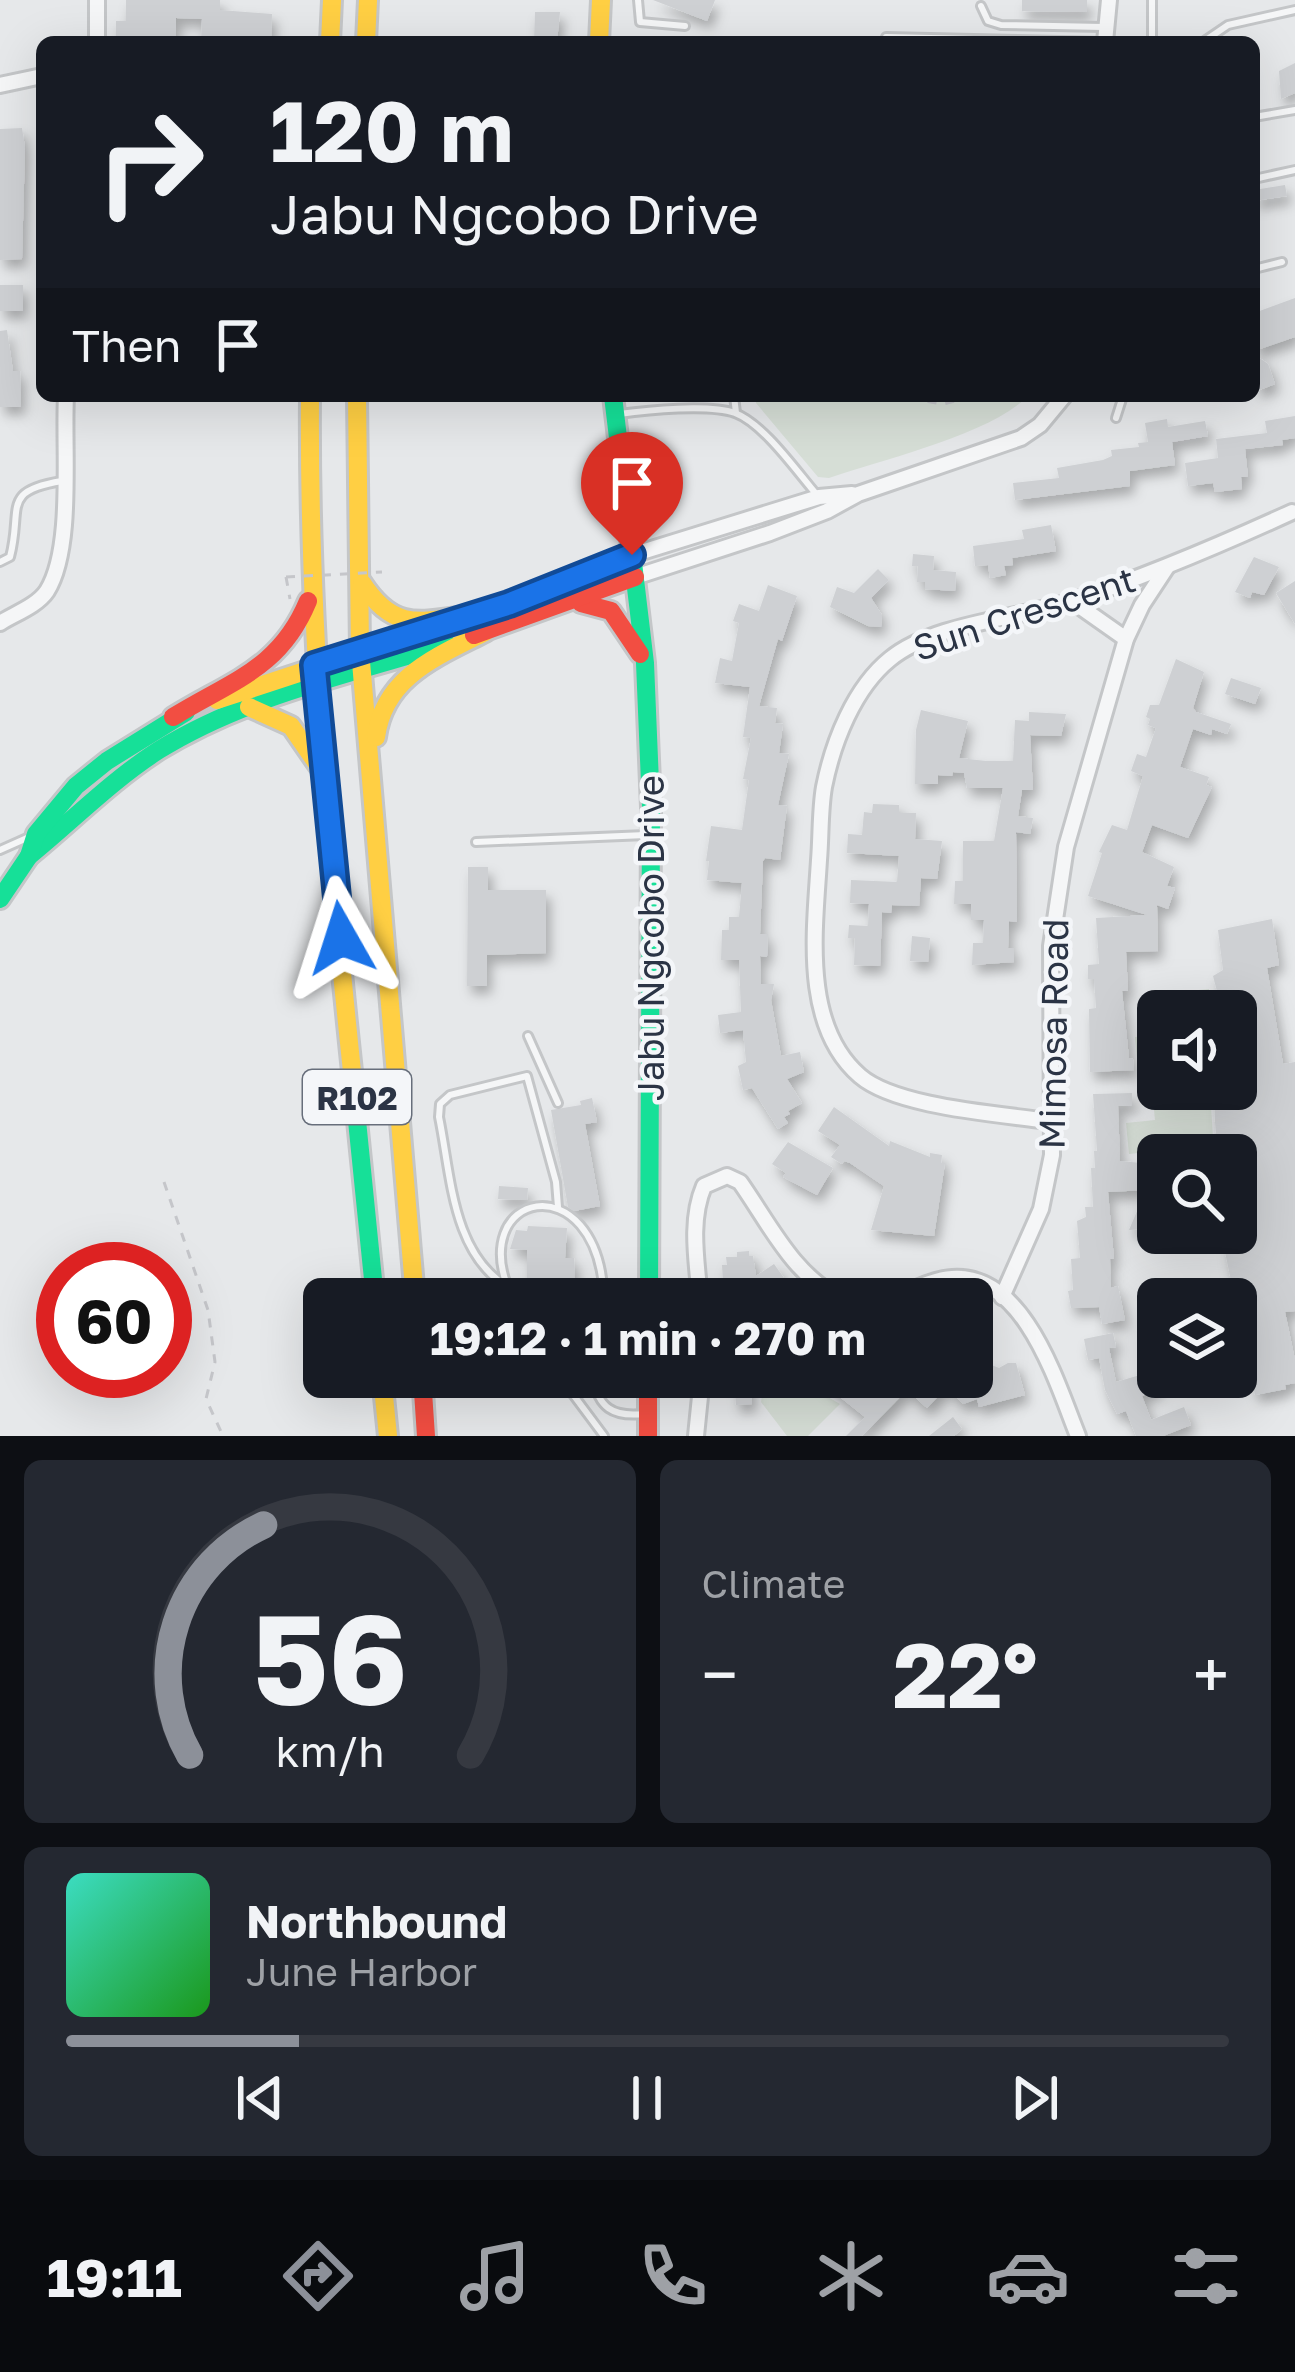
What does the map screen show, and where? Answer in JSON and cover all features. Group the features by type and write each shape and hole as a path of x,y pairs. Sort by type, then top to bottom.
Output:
{"main road":[{"path":"330,36 332,0"},
{"path":"367,36 368,0"},
{"path":"599,36 601,0"},
{"name":"R102","path":"310,402 314,665 373,1278"},
{"name":"R102","path":"357,402 360,650 413,1278"},
{"name":"Jabu Ngcobo Drive","path":"615,405 645,663 652,835 649,1278"},
{"path":"173,717 314,665 509,604 632,555"},
{"path":"358,578 374,605 395,620 465,616"},
{"path":"0,899 29,856 132,769 173,742 249,707 485,632 635,578"},
{"path":"29,856 36,834 106,760 209,693 279,656 292,640 312,590"},
{"path":"556,606 604,604 623,620 645,663"},
{"path":"376,826 376,724 395,685 411,671 485,632"},
{"path":"249,707 285,718 297,728 324,776"},
{"path":"384,1398 388,1436"},
{"path":"423,1398 426,1436"},
{"path":"648,1398 648,1436"}],"street":[{"path":"97,36 98,0"},
{"path":"1106,36 1109,0"},
{"path":"0,85 36,77"},
{"path":"0,622 47,591 62,538 66,402"},
{"path":"632,555 858,494 1021,438 1040,425 1059,402"},
{"path":"635,578 823,504"},
{"name":"Sun Crescent","path":"1054,1122 916,1100 866,1081 836,1048 817,989 815,926 824,787 849,713 866,684 891,659 921,641 1072,602 1292,512"},
{"name":"Mimosa Road","path":"1002,1297 1041,1209 1054,1122 1050,995 1056,898 1066,847 1126,639 1167,566"},
{"path":"1072,602 1126,639"},
{"path":"699,1278 698,1201 704,1186 727,1176 740,1182 795,1261 813,1278"},
{"path":"993,1293 1022,1314 1040,1340 1078,1436"},
{"path":"696,1436 700,1398"}],"lane":[{"path":"638,0 640,22 685,26"},
{"path":"1152,0 1153,36"},
{"path":"981,6 988,21 1001,25 1097,36"},
{"path":"1212,36 1228,25 1295,10"},
{"path":"1260,116 1295,110"},
{"path":"1260,178 1295,170"},
{"path":"1260,268 1282,262"},
{"path":"665,408 666,402"},
{"path":"735,402 736,413"},
{"path":"1115,418 1121,402"},
{"path":"615,405 736,413 773,443 823,504"},
{"path":"0,562 13,550 15,495 26,488 65,481"},
{"path":"0,850 36,834"},
{"path":"476,842 652,835"},
{"path":"528,1036 558,1102"},
{"path":"494,1278 484,1271 464,1232 440,1105 451,1095 546,1070"},
{"path":"527,1076 556,1182 558,1207"},
{"path":"506,1278 504,1231 516,1214 545,1204 558,1207 590,1238 599,1278"},
{"path":"576,1398 604,1436"},
{"path":"600,1398 611,1412 648,1414"}],"path":[{"path":"286,577 382,572"},
{"path":"164,1182 208,1310 215,1362 206,1400 223,1436"}],"shaded area":[{"path":"1020,402 962,434 829,478 818,477 756,403"},
{"path":"1154,1110 1211,1110 1213,1134 1137,1134 1137,1153 1129,1154 1126,1123 1155,1120"},
{"path":"762,1398 830,1398 840,1404 808,1436 787,1436"}],"building":[{"path":"126,0 220,0 220,10 272,14 271,36 201,36 202,19 176,18 176,36 116,36 116,21 126,21"},
{"path":"653,0 715,0 707,21"},
{"path":"1022,0 1087,0 1087,12 1022,11"},
{"path":"535,12 560,12 558,36 534,36"},
{"path":"1295,63 1295,93 1281,99 1279,71"},
{"path":"22,128 22,259 0,260 0,129"},
{"path":"1285,185 1287,196 1260,200 1260,189"},
{"path":"0,285 23,285 23,311 0,311"},
{"path":"1295,298 1295,337 1260,349 1260,311"},
{"path":"7,330 13,371 20,371 21,407 0,407 0,331"},
{"path":"1260,358 1268,364 1275,384 1260,390"},
{"path":"1295,416 1295,438 1282,440 1283,445 1245,449 1248,477 1241,477 1242,489 1215,492 1213,483 1188,486 1185,463 1218,458 1216,439 1267,433 1265,421"},
{"path":"1167,419 1168,427 1205,421 1208,436 1172,442 1175,465 1130,471 1130,486 1015,500 1013,483 1059,478 1057,468 1103,460 1112,456 1111,450 1139,447 1138,443 1148,442 1145,423"},
{"path":"1051,525 1056,551 1012,558 1013,565 1004,566 1006,575 990,578 988,565 975,566 973,546 1024,539 1022,530"},
{"path":"913,554 934,556 933,570 956,572 955,591 925,589 925,582 917,582"},
{"path":"1254,557 1279,567 1264,595 1252,592 1250,598 1235,592"},
{"path":"878,569 889,580 871,598 882,615 881,627 868,626 830,607 837,587 854,593"},
{"path":"1295,581 1295,624 1276,593"},
{"path":"768,585 797,596 782,641 778,639 759,706 777,708 775,723 783,724 779,753 789,754 778,805 787,806 780,860 763,861 760,934 768,934 767,957 760,956 761,984 774,984 771,1000 781,1056 800,1052 804,1072 787,1079 802,1103 788,1111 784,1117 788,1123 778,1129 752,1088 743,1090 738,1066 746,1062 743,1030 720,1033 718,1015 741,1012 739,960 721,960 722,930 729,930 729,917 739,917 742,883 707,880 706,861 711,826 742,830 749,780 743,779 751,738 743,737 750,687 715,683 720,658 732,661 739,623 733,621 739,604 759,611"},
{"path":"1176,659 1204,672 1193,708 1196,712 1231,724 1227,734 1193,729 1180,767 1209,777 1206,785 1212,787 1188,838 1152,825 1142,852 1174,867 1167,886 1175,888 1168,909 1157,905 1158,951 1126,952 1128,991 1122,991 1134,1070 1090,1072 1089,1009 1096,1008 1088,965 1099,964 1096,918 1147,915 1088,896 1099,852 1112,825 1127,830 1143,776 1131,771 1137,754 1146,757 1156,728 1148,725 1146,717 1150,705 1159,705"},
{"path":"1231,678 1261,688 1255,704 1225,694"},
{"path":"921,710 968,721 959,758 986,761 1013,761 1015,720 1029,721 1029,712 1066,714 1061,736 1030,735 1033,790 1022,790 1018,816 1033,818 1030,834 1016,832 1017,922 1009,921 1008,948 1014,948 1014,962 972,965 973,943 983,943 984,920 971,920 971,904 954,904 955,881 963,881 963,841 994,841 1003,788 967,788 964,773 953,772 952,776 938,775 938,784 915,784"},
{"path":"873,804 899,805 899,813 916,813 915,839 942,841 937,879 921,878 919,906 892,905 891,913 882,912 880,966 854,965 855,938 848,938 849,925 868,926 869,904 850,903 851,880 897,882 899,856 847,853 848,834 862,835 864,812 872,813"},
{"path":"468,867 488,867 488,890 546,890 546,953 487,955 487,986 467,986"},
{"path":"1272,919 1279,965 1267,968 1283,1064 1295,1062 1295,1311 1285,1312 1295,1383 1257,1395 1257,1278 1230,1278 1225,1254 1257,1254 1257,1134 1216,1134 1215,1110 1257,1110 1257,990 1217,990 1213,976 1223,970 1218,930"},
{"path":"912,936 930,938 928,962 910,961"},
{"path":"1132,1093 1132,1106 1118,1106 1120,1161 1137,1163 1137,1190 1108,1192 1114,1259 1110,1259 1111,1288 1118,1286 1125,1320 1102,1324 1099,1307 1071,1308 1068,1291 1073,1290 1071,1259 1080,1258 1077,1221 1086,1217 1085,1207 1093,1207 1091,1168 1095,1168 1097,1151 1093,1094"},
{"path":"592,1098 597,1122 585,1124 600,1206 574,1211 568,1207 551,1110 581,1105 580,1101"},
{"path":"834,1107 889,1146 890,1141 930,1157 930,1153 942,1155 941,1163 945,1163 934,1236 871,1230 884,1186 850,1163 831,1157 840,1145 818,1131"},
{"path":"788,1142 833,1168 817,1195 783,1177 786,1173 772,1164"},
{"path":"499,1186 528,1188 527,1200 498,1199"},
{"path":"528,1226 567,1228 565,1258 574,1258 575,1278 527,1278 527,1250 510,1249 516,1230 527,1231"},
{"path":"749,1251 753,1256 756,1276 774,1264 784,1278 723,1278 726,1257 737,1257 737,1252"},
{"path":"1113,1333 1116,1347 1109,1348 1116,1382 1137,1376 1137,1398 1143,1398 1151,1420 1184,1407 1191,1425 1163,1436 1136,1436 1126,1411 1117,1414 1105,1390 1099,1358 1088,1360 1084,1339"},
{"path":"1016,1363 1025,1395 979,1407 977,1399 963,1404 957,1398 993,1398 993,1366"},
{"path":"736,1398 752,1398 752,1404 736,1405"},
{"path":"841,1398 899,1398 862,1436 846,1436 865,1417"},
{"path":"916,1398 937,1398 927,1408"},
{"path":"953,1417 962,1429 954,1436 929,1436"}],"traffic: fast":[{"path":"614,402 645,663 651,807 649,1278"},
{"path":"29,856 125,774 192,731 300,688 447,644"},
{"path":"0,899 29,856 36,834 76,786 186,712"},
{"path":"353,1081 373,1278"}],"traffic: slow":[{"path":"330,36 332,0"},
{"path":"366,36 368,0"},
{"path":"599,36 601,0"},
{"path":"310,402 312,568 322,739 353,1081"},
{"path":"357,402 360,650 413,1278"},
{"path":"217,700 509,604 632,555"},
{"path":"362,583 395,616 419,621 465,616"},
{"path":"376,737 381,716 401,684 431,660 485,632"},
{"path":"249,707 291,726 318,765"},
{"path":"384,1398 388,1436"}],"traffic: jam":[{"path":"474,635 635,577"},
{"path":"173,717 268,658 297,624 308,601"},
{"path":"581,603 611,611 640,654"},
{"path":"423,1398 426,1436"},
{"path":"648,1398 648,1436"}],"route":[{"path":"341,938 314,665 509,604 632,555"}]}
